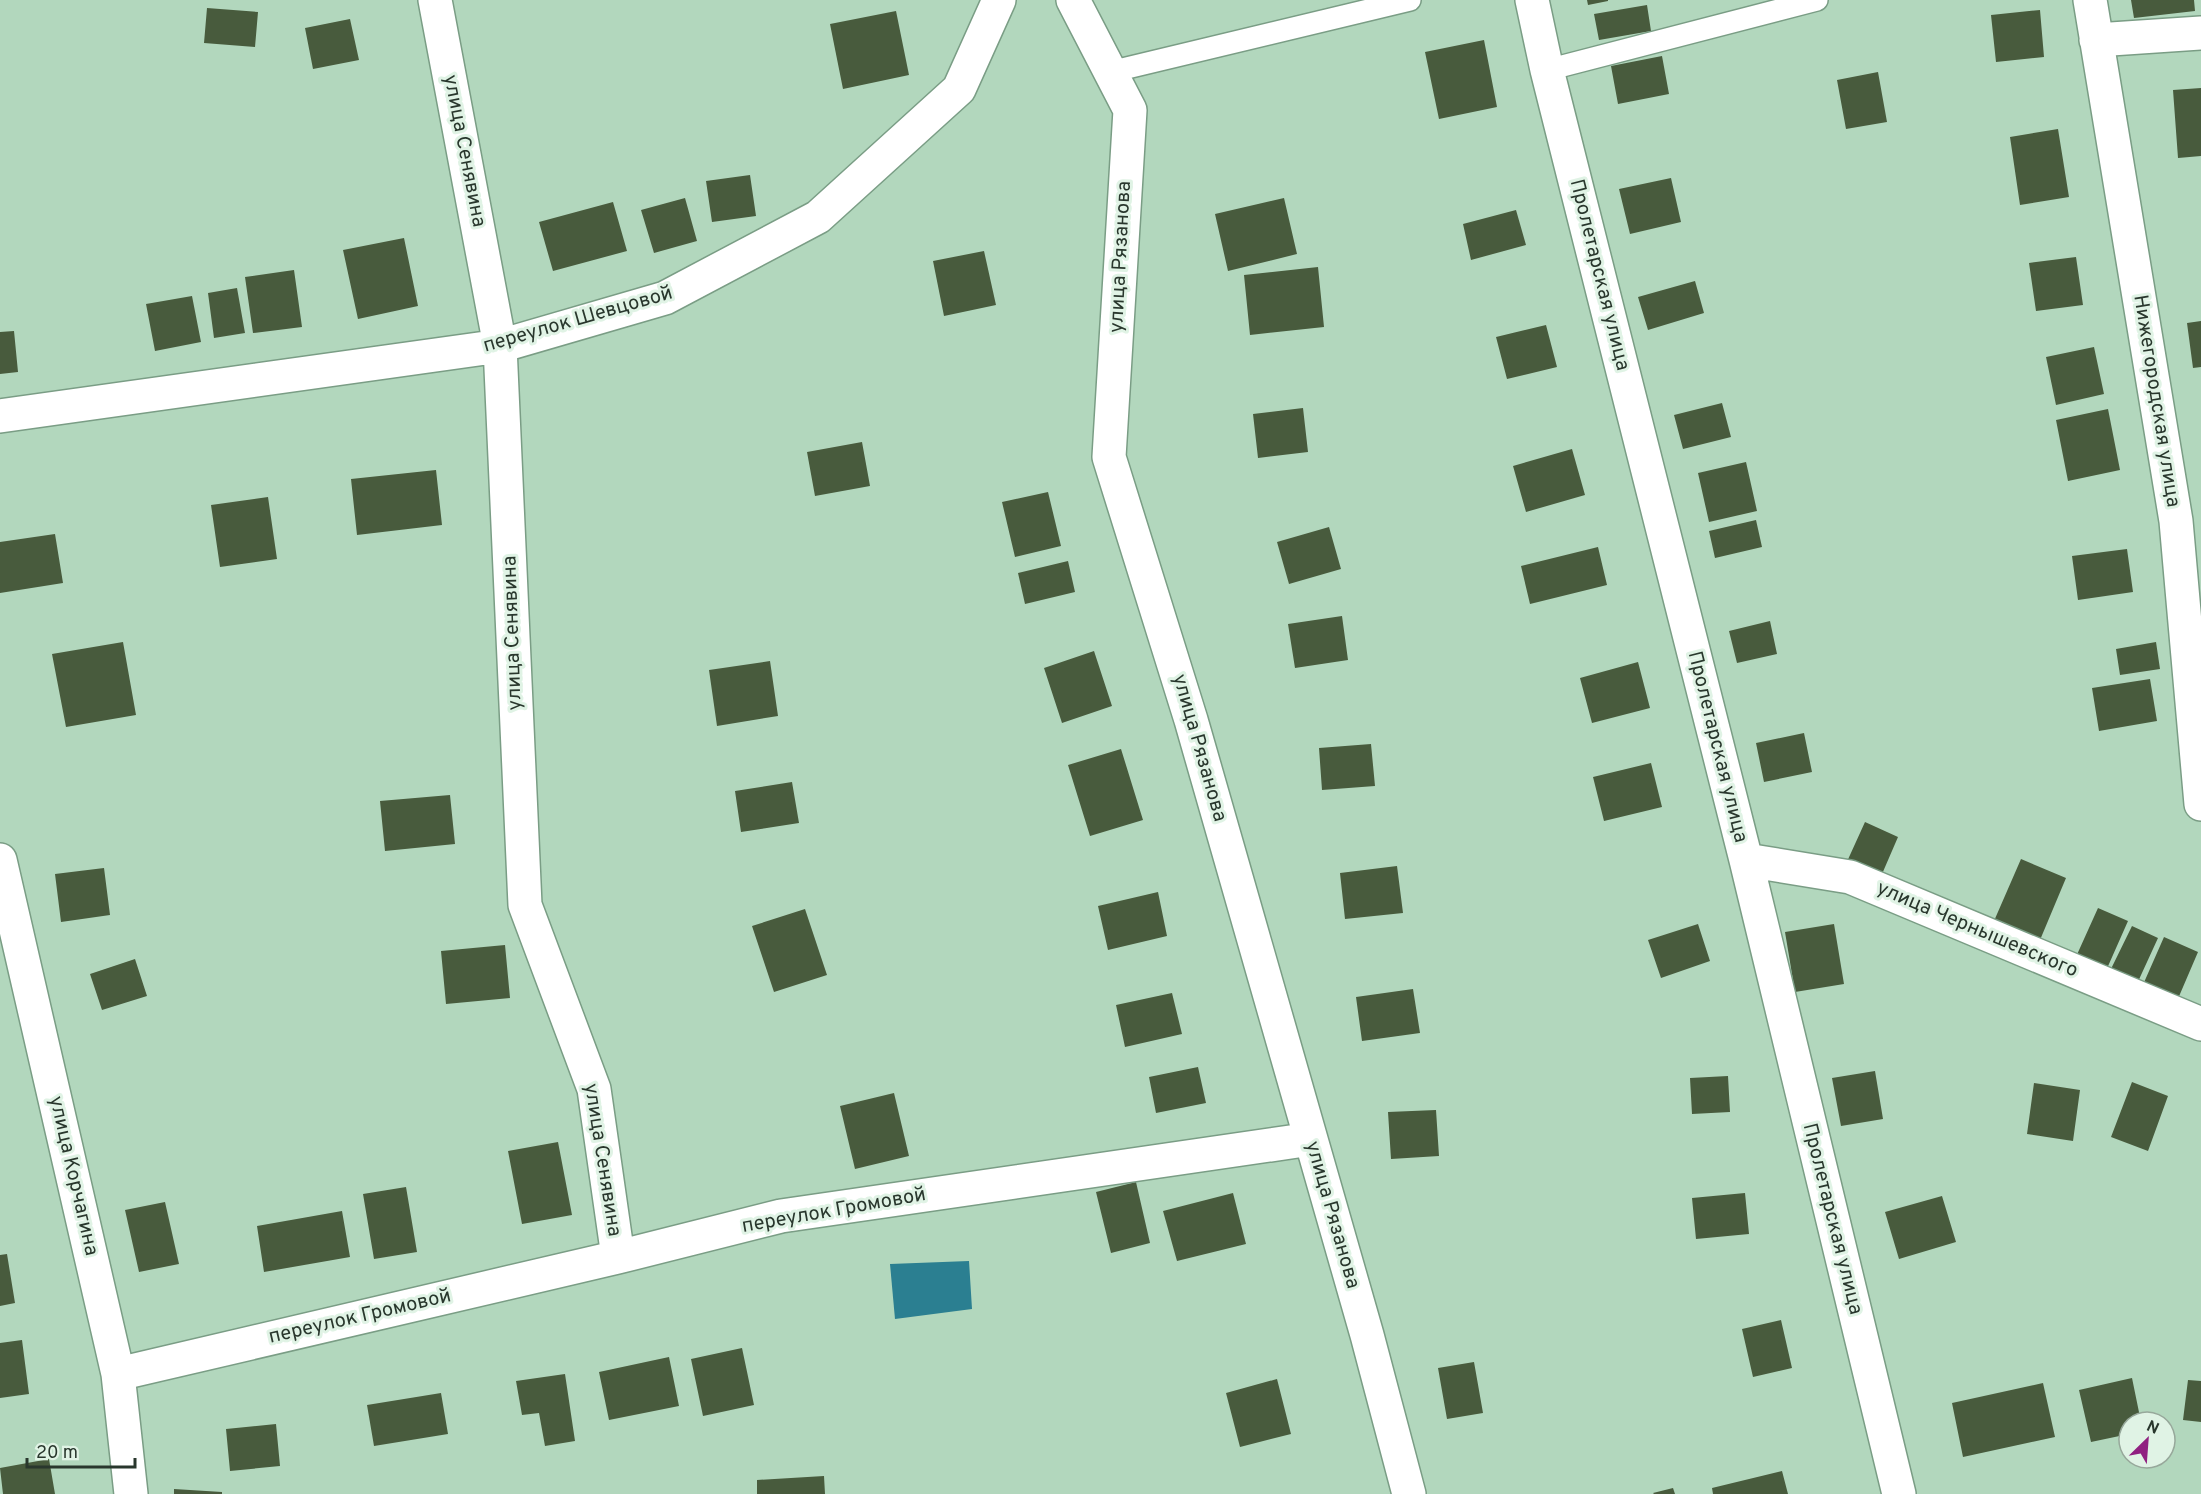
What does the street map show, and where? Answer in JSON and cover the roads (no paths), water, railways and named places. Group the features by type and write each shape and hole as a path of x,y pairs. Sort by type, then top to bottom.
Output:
{"street":[{"name":"улица Сенявина","path":"435,0 501,346 525,905 594,1089 618,1257"},
{"name":"переулок Шевцовой","path":"0,416 501,346 665,298 818,218 959,89 999,0"},
{"name":"улица Рязанова","path":"1073,0 1130,110 1109,457 1191,720 1367,1335 1409,1494"},
{"name":"Пролетарская улица","path":"1532,0 1746,860 1899,1494"},
{"name":"Нижегородская улица","path":"2090,0 2188,526 2201,804"},
{"path":"2096,40 2201,33"},
{"name":"улица Корчагина","path":"0,860 118,1374 131,1494"},
{"name":"улица Чернышевского","path":"1746,860 1850,877 2198,1014"},
{"name":"переулок Громовой","path":"118,1374 618,1257 781,1216 1311,1139"}],"lane":[{"path":"1110,72 1410,0"},
{"path":"1548,70 1817,0"}],"water":[{"path":"969,1261 972,1309 895,1319 890,1264"}]}
